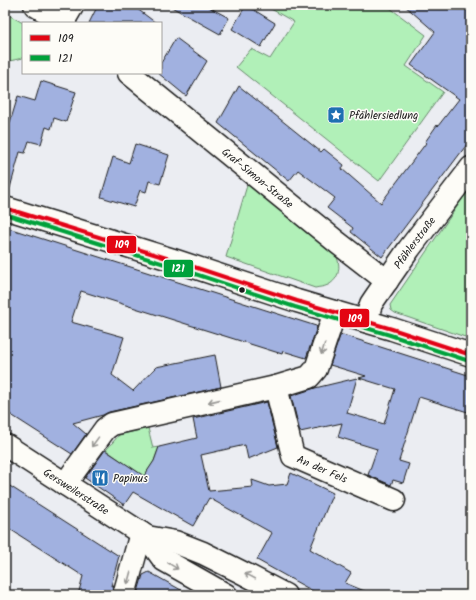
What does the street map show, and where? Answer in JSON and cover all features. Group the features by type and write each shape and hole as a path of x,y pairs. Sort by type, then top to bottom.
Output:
{"street":[{"path":"35,5 67,17"},
{"name":"Graf-Simon-Straße","path":"130,74 387,281"},
{"name":"Pfählerstraße","path":"366,321 371,304 409,249 471,168"},
{"path":"5,208 471,355"},
{"path":"65,484 104,429 112,424 276,387 309,377 316,369 335,312"},
{"name":"An der Fels","path":"276,387 293,456 394,500"},
{"name":"Gersweilerstraße","path":"5,445 144,535 164,560 226,595"},
{"path":"124,595 144,535"},
{"name":"Gersweilerstraße","path":"144,535 175,542 203,553 285,595"}],"green space":[{"path":"264,5 386,5 426,35 406,66 443,92 379,181 236,67 251,49 270,59 294,22"},
{"path":"5,13 22,22 22,58 5,62"},
{"path":"248,182 336,255 339,267 337,276 332,282 326,286 315,288 226,257"},
{"path":"471,186 471,339 395,313 391,310 390,305"},
{"path":"148,428 153,448 159,447 154,461 144,477 106,450 119,435"}],"building":[{"path":"98,5 132,5 155,22 90,22"},
{"path":"168,5 205,5 229,18 220,34"},
{"path":"246,5 275,23 261,47 232,29"},
{"path":"404,5 471,5 471,139 382,257 351,232 353,228 327,208 335,198 298,170 289,181 218,123 239,86 321,152 324,149 344,165 342,169 381,203 426,143 425,142 437,125 438,126 459,99 411,65 435,32"},
{"path":"176,38 207,61 186,96 159,74 162,74 162,61"},
{"path":"41,81 76,92 66,122 54,118 51,129 46,127 41,144 29,141 25,153 20,152 10,188 5,188 5,139 18,96 35,101"},
{"path":"135,144 169,155 160,184 149,181 146,192 140,190 134,207 101,197 113,157 129,163"},
{"path":"5,227 316,326 317,327 306,358 283,351 282,354 81,291 71,322 124,337 112,375 133,391 156,367 215,355 221,387 109,412 73,423 86,434 72,454 5,411"},
{"path":"343,335 471,376 471,413 419,397 399,461 409,464 403,483 393,480 391,485 368,475 377,449 338,437 342,423 300,432 291,396 315,388 357,378 347,413 384,424 395,389 359,378 366,376 330,365 340,336"},
{"path":"267,402 278,447 248,459 245,445 201,455 209,491 253,487 252,480 269,486 287,484 291,473 333,493 310,549 351,573 345,583 374,595 320,595 257,560 272,533 209,498 193,526 133,492 124,505 85,478 105,450 144,476 154,461 159,447 197,438 193,419"},
{"path":"5,483 119,556 111,586 114,585 112,595 78,595 83,576 5,526"},
{"path":"149,572 190,595 137,595 143,575"}],"transit line":[{"name":"109","path":"5,208 471,355"},
{"name":"121","path":"5,214 469,361"}],"place":[{"name":"Pfählersiedlung","path":"336,115"},
{"name":"Papinus","path":"100,478"}]}
